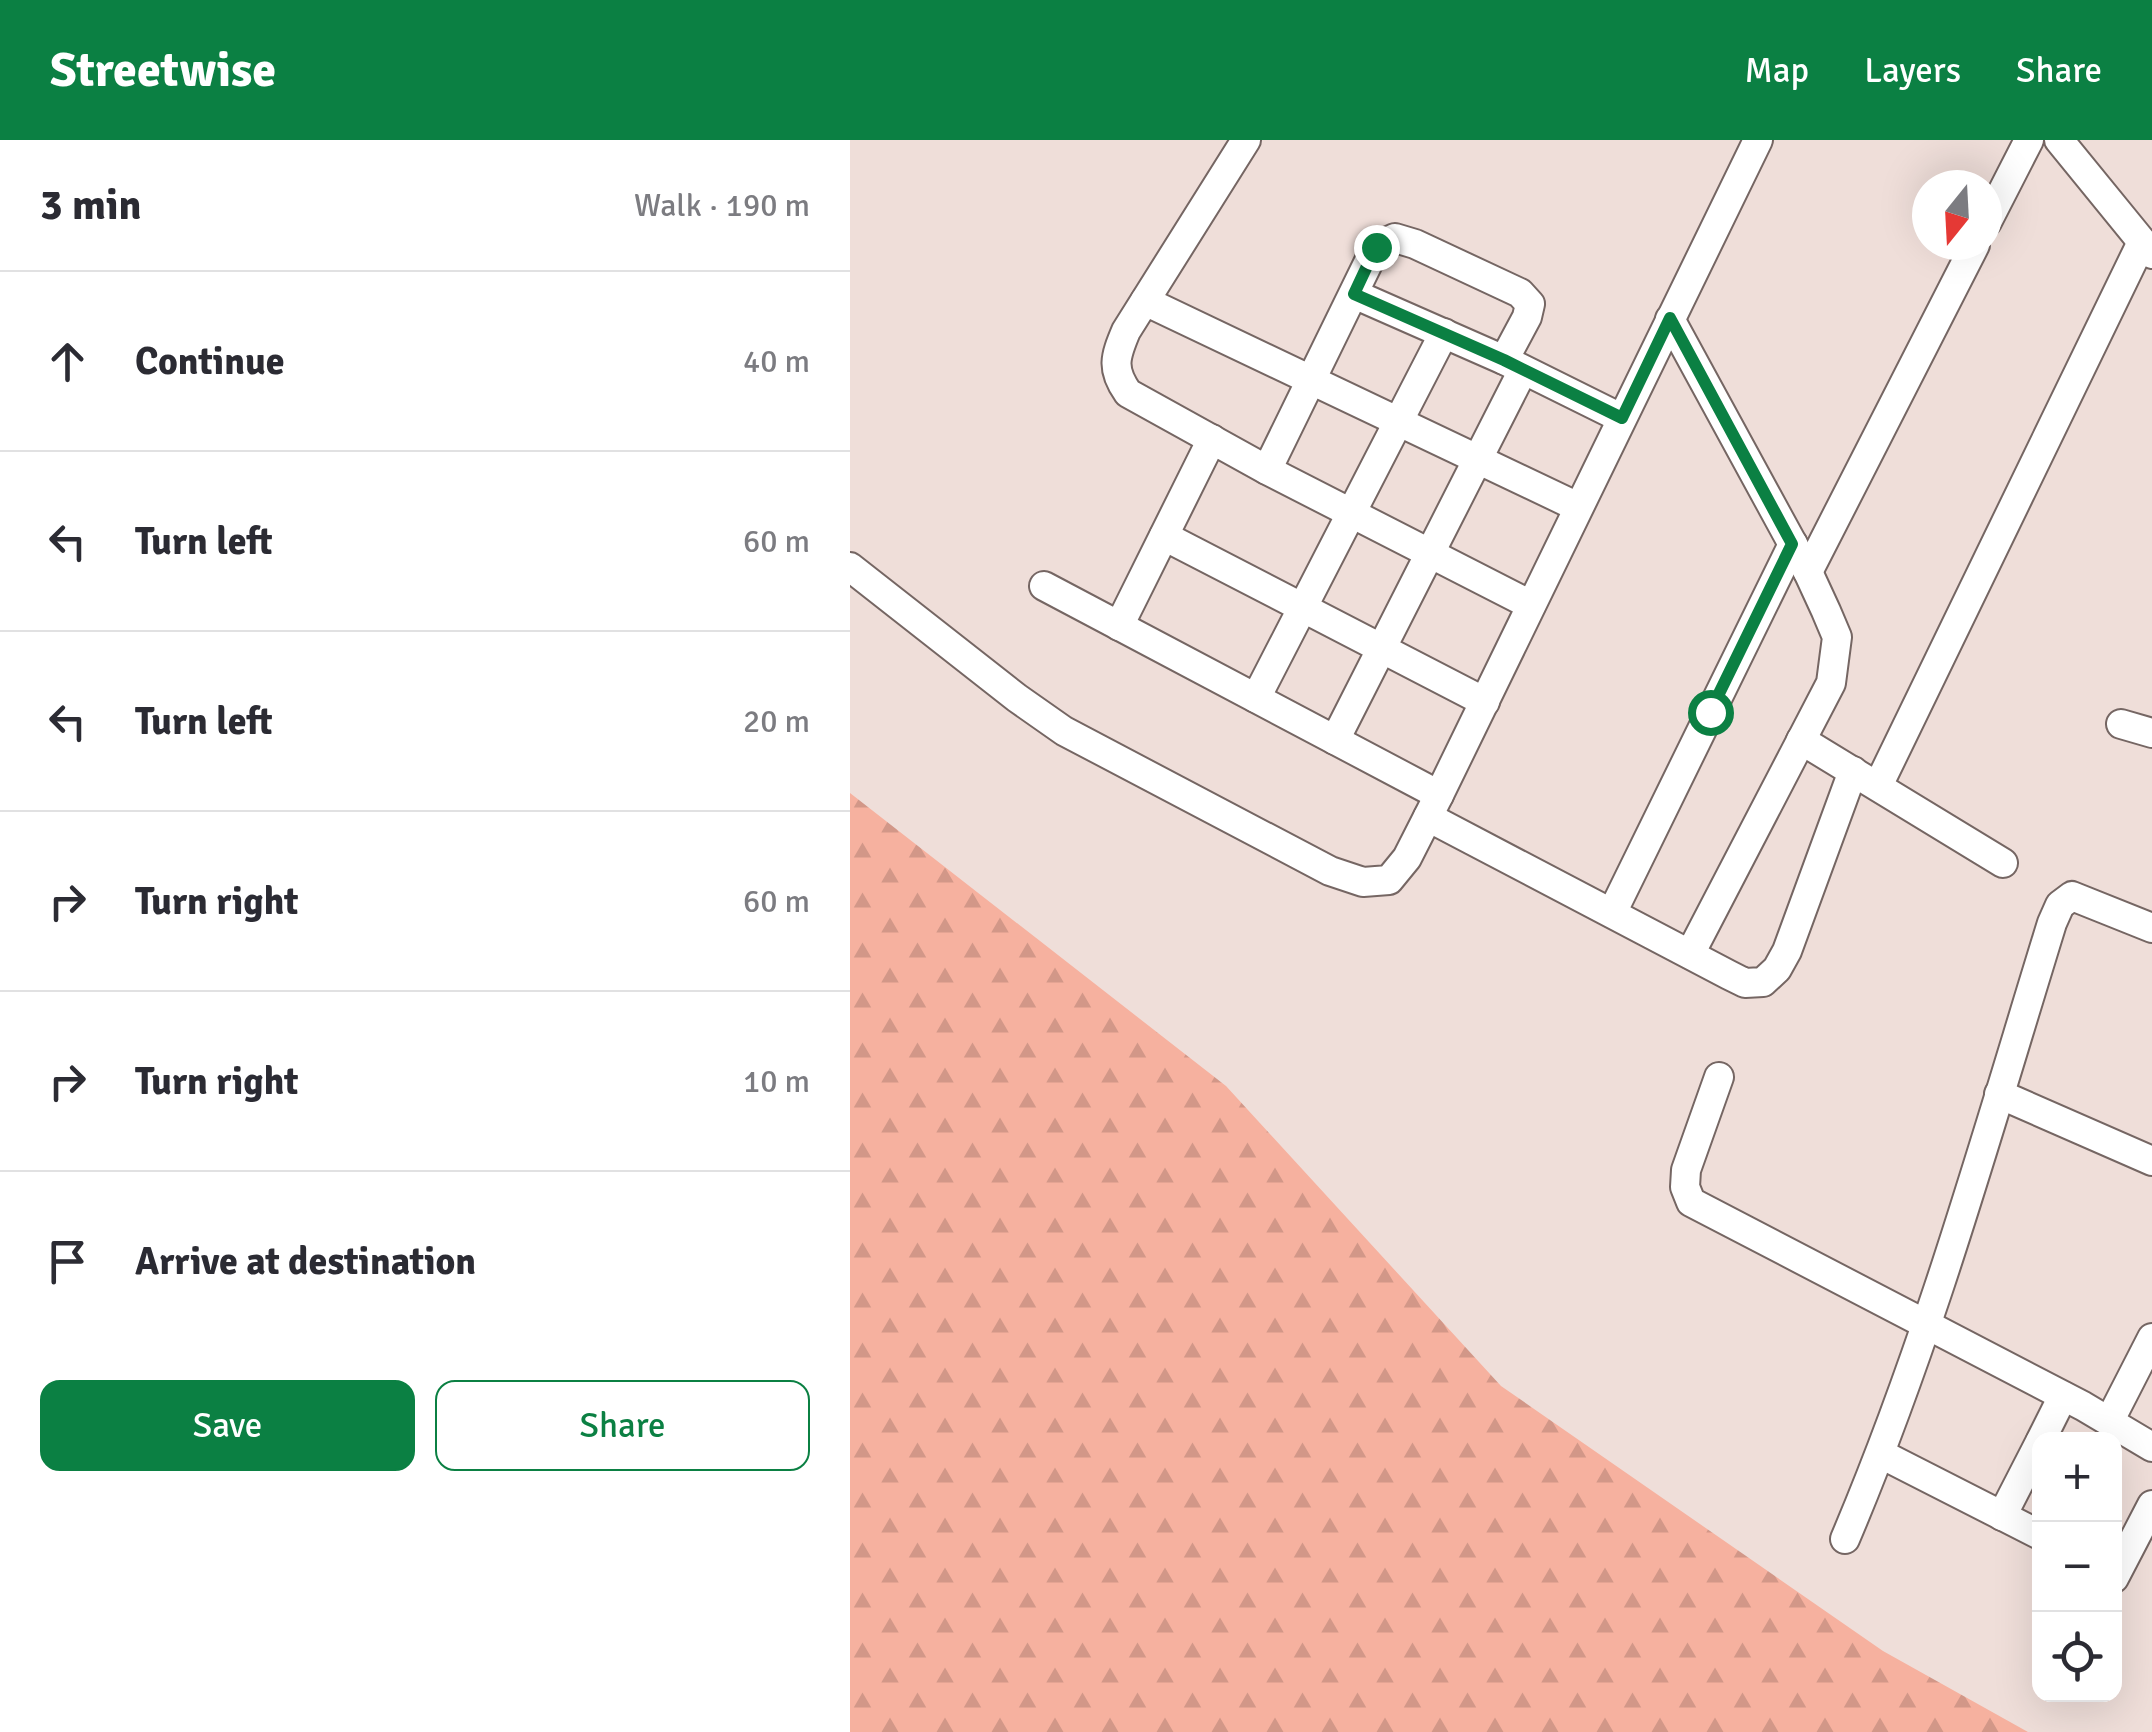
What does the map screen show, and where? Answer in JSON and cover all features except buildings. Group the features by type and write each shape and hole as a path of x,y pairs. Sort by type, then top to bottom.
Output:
{"street":[{"path":"1246,140 1116,354 1117,377 1128,393 1267,470 1531,605"},
{"path":"850,568 1064,731 1330,871 1363,882 1389,880 1408,858 1434,806 1758,140"},
{"path":"2002,193 2029,140"},
{"path":"1878,786 2147,248 2059,140"},
{"path":"1267,470 1376,247 1395,238 1415,244 1503,284 1530,304 1514,365 1477,462 1335,740"},
{"path":"1808,572 1968,260"},
{"path":"1354,294 1622,418"},
{"path":"1145,301 1578,507"},
{"path":"1670,318 1808,572 1837,637 1830,683 1690,954"},
{"path":"1256,698 1444,333"},
{"path":"1119,626 1212,439"},
{"path":"1164,536 1484,702"},
{"path":"1612,913 1792,544"},
{"path":"1044,586 1335,740 1434,806 1612,913 1745,982 1762,982 1777,969 1787,951 1852,771"},
{"path":"2121,724 2152,733"},
{"path":"1801,740 2003,863"},
{"path":"1845,1538 1928,1326 2060,905 2072,896 2152,928"},
{"path":"1718,1077 1686,1170 1685,1187 1692,1202 2110,1420 2152,1446"},
{"path":"2000,1094 2152,1161"},
{"path":"2110,1420 2152,1338"},
{"path":"2045,1432 2063,1396"},
{"path":"1881,1454 2032,1531"},
{"path":"2002,1516 2032,1457"},
{"path":"2122,1562 2152,1505"}],"green space":[{"path":"850,793 1226,1086 1501,1386 1883,1651 2028,1732 850,1732"}],"route":[{"path":"1376,247 1354,294 1504,360 1622,418 1670,318 1792,544 1710,712"}]}
